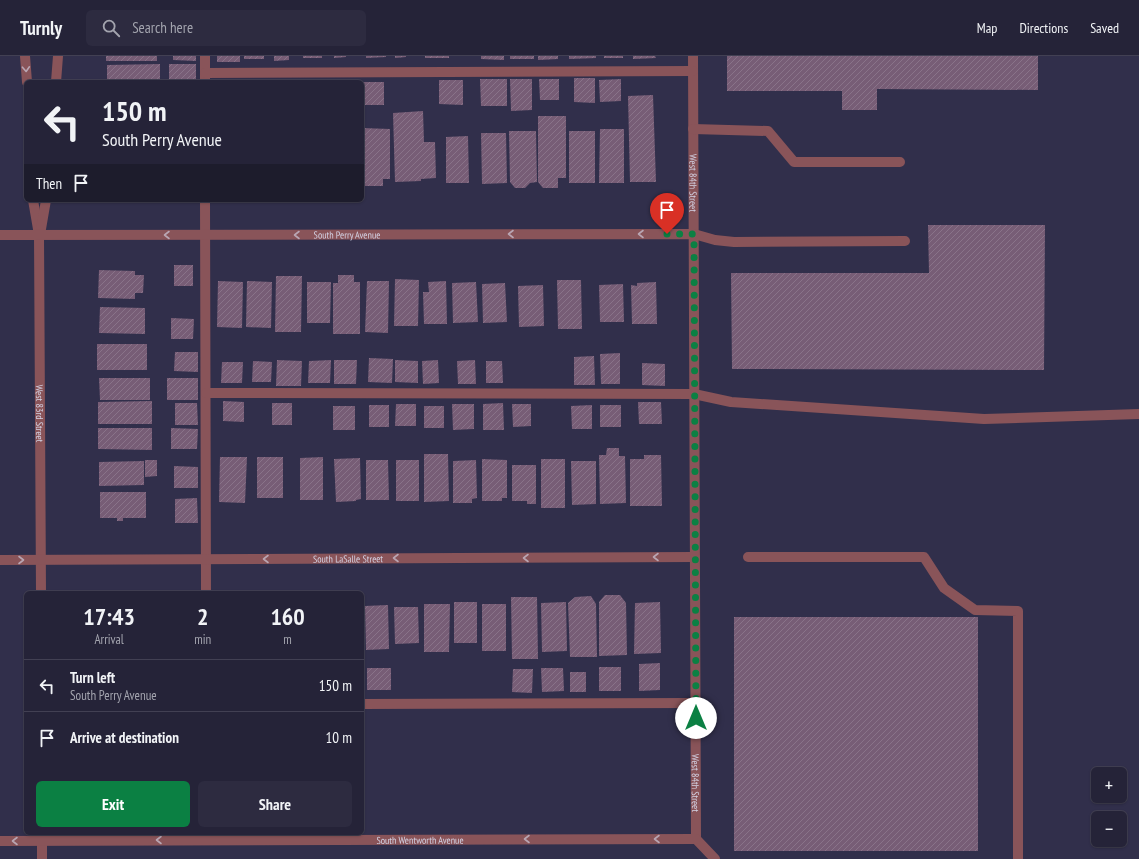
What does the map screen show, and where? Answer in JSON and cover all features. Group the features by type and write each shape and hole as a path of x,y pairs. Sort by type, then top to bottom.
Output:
{"street":[{"path":"25,56 27,80"},
{"path":"56,80 58,56"},
{"path":"205,56 205,78 693,71"},
{"name":"West 84th Street","path":"693,56 696,839"},
{"path":"693,129 768,131 794,162 900,162"},
{"name":"West 83rd Street","path":"33,202 39,235 42,591"},
{"name":"West 83rd Street","path":"39,235 46,202"},
{"path":"205,202 206,591"},
{"name":"South Perry Avenue","path":"0,235 694,234 715,240 734,242 905,241"},
{"path":"206,393 694,394 731,402 984,419 1139,414"},
{"name":"South LaSalle Street","path":"0,560 695,557"},
{"path":"748,557 924,557 944,588 975,610 1018,611 1018,859"},
{"path":"364,704 696,703"},
{"name":"South Wentworth Avenue","path":"0,841 42,837 207,836 696,839"},
{"path":"42,837 42,859"},
{"path":"696,839 715,859"}],"building":[{"path":"106,56 157,56 157,61 106,61"},
{"path":"173,56 196,56 196,61 173,60"},
{"path":"217,56 240,56 240,62 217,62"},
{"path":"244,56 264,56 264,59 244,59"},
{"path":"274,56 289,56 289,60 274,61"},
{"path":"303,56 322,56 322,58 303,58"},
{"path":"334,56 346,56 346,57 334,58"},
{"path":"366,56 386,56 386,57 366,58"},
{"path":"395,56 406,56 406,57 395,58"},
{"path":"425,56 449,56 449,58 425,58"},
{"path":"481,56 504,56 504,60 481,59"},
{"path":"510,56 534,56 534,59 510,59"},
{"path":"538,56 558,56 558,59 538,60"},
{"path":"569,56 596,56 596,58 569,59"},
{"path":"604,56 623,56 623,58 604,58"},
{"path":"633,56 655,56 656,58 633,59"},
{"path":"727,56 1038,56 1038,90 877,89 877,110 842,110 842,91 727,91"},
{"path":"160,64 160,80 107,80 107,65"},
{"path":"169,64 196,64 196,80 169,80"},
{"path":"574,78 595,78 595,103 574,102"},
{"path":"480,79 507,79 507,106 481,106"},
{"path":"510,79 532,79 532,110 511,111"},
{"path":"539,79 559,79 559,100 540,100"},
{"path":"621,79 621,101 600,102 599,80"},
{"path":"439,80 463,80 463,105 439,104"},
{"path":"364,82 384,82 384,105 364,105"},
{"path":"653,95 656,182 630,182 628,96"},
{"path":"423,111 424,142 435,142 436,178 421,179 421,181 395,182 393,113"},
{"path":"538,116 566,116 566,178 558,178 558,188 543,188 538,182"},
{"path":"364,128 390,129 390,179 383,179 383,186 365,186"},
{"path":"600,129 624,129 624,183 599,183"},
{"path":"509,131 536,131 537,182 530,183 525,188 515,188 510,182"},
{"path":"569,131 595,131 595,183 569,183"},
{"path":"481,133 506,133 507,183 482,184"},
{"path":"468,136 469,183 446,183 446,137"},
{"path":"928,225 1045,225 1044,370 732,369 731,273 929,273"},
{"path":"174,265 193,265 193,286 174,286"},
{"path":"99,270 135,271 135,275 144,275 143,293 135,293 135,299 98,298"},
{"path":"338,275 354,275 354,282 360,282 360,334 333,334 333,283 338,283"},
{"path":"276,276 302,276 301,332 275,332"},
{"path":"395,279 419,280 418,326 394,326"},
{"path":"557,280 581,280 582,329 558,329"},
{"path":"218,281 243,282 242,328 217,327"},
{"path":"247,281 272,282 271,328 246,327"},
{"path":"367,281 389,281 388,333 365,332"},
{"path":"446,281 447,324 424,324 423,292 429,292 428,282"},
{"path":"307,282 331,282 330,323 307,323"},
{"path":"476,282 478,322 453,323 452,283"},
{"path":"656,282 657,324 632,324 631,285 637,286 637,283"},
{"path":"505,283 507,322 483,323 482,284"},
{"path":"623,284 624,322 600,322 599,285"},
{"path":"543,285 544,326 519,327 518,286"},
{"path":"100,307 145,308 145,334 99,333"},
{"path":"171,318 194,319 193,339 171,339"},
{"path":"97,344 147,344 147,370 97,370"},
{"path":"175,352 198,352 198,372 174,371"},
{"path":"620,353 620,384 601,384 600,354"},
{"path":"594,356 595,385 574,385 574,357"},
{"path":"369,358 393,359 392,383 368,382"},
{"path":"277,360 302,361 301,386 276,386"},
{"path":"331,360 330,383 308,383 309,361"},
{"path":"334,360 357,360 356,384 334,384"},
{"path":"395,360 418,361 418,383 395,382"},
{"path":"438,360 439,383 423,384 422,361"},
{"path":"475,360 476,384 458,384 457,361"},
{"path":"253,361 272,362 271,382 252,382"},
{"path":"486,361 502,361 503,383 486,383"},
{"path":"222,362 243,362 242,383 221,383"},
{"path":"642,363 665,364 665,386 642,385"},
{"path":"99,378 150,378 150,400 100,400"},
{"path":"167,378 198,378 198,400 167,400"},
{"path":"152,401 152,424 98,424 98,402"},
{"path":"223,401 244,402 244,422 223,421"},
{"path":"638,402 661,402 662,424 639,424"},
{"path":"175,403 197,403 198,425 175,425"},
{"path":"272,403 292,403 292,425 272,425"},
{"path":"503,403 504,430 483,430 483,404"},
{"path":"396,404 416,404 416,426 395,426"},
{"path":"452,404 474,404 474,429 453,430"},
{"path":"512,404 531,404 531,426 513,427"},
{"path":"369,405 389,405 389,427 369,427"},
{"path":"592,405 592,429 572,429 571,406"},
{"path":"600,405 621,405 621,427 600,427"},
{"path":"333,406 355,406 355,430 333,430"},
{"path":"424,406 444,406 444,428 424,428"},
{"path":"98,428 152,428 152,450 98,449"},
{"path":"171,428 198,429 197,449 171,449"},
{"path":"607,448 619,448 619,456 625,456 626,503 600,504 599,455 606,455"},
{"path":"424,454 448,454 449,501 424,502"},
{"path":"644,455 661,455 662,506 630,506 630,459 644,459"},
{"path":"220,457 247,457 245,503 219,502"},
{"path":"257,457 283,457 283,498 257,498"},
{"path":"323,457 323,500 300,500 300,458"},
{"path":"360,458 361,499 356,501 336,502 334,459"},
{"path":"482,459 507,460 507,498 502,498 502,501 482,501"},
{"path":"541,459 565,459 565,508 541,508"},
{"path":"145,460 157,460 157,476 145,477"},
{"path":"366,460 388,460 389,500 366,500"},
{"path":"396,460 419,460 419,501 396,501"},
{"path":"476,460 477,498 472,499 472,503 453,503 453,461"},
{"path":"144,461 144,485 99,486 99,462"},
{"path":"571,461 596,461 596,504 572,505"},
{"path":"512,465 536,465 536,504 527,504 527,501 512,501"},
{"path":"174,466 198,467 198,488 174,488"},
{"path":"100,492 146,492 146,518 123,518 123,521 117,521 117,518 100,518"},
{"path":"197,498 198,523 175,523 175,499"},
{"path":"605,595 620,595 626,603 627,655 599,656 599,602"},
{"path":"591,596 596,604 597,657 570,657 568,603 575,597"},
{"path":"511,597 537,597 538,659 512,659"},
{"path":"454,602 477,602 477,643 454,643"},
{"path":"566,602 567,651 542,652 541,603"},
{"path":"660,602 661,653 634,654 635,603"},
{"path":"424,604 450,604 449,652 424,652"},
{"path":"482,604 506,604 506,651 482,651"},
{"path":"388,605 389,649 366,650 365,606"},
{"path":"394,607 418,607 419,643 395,644"},
{"path":"734,617 978,617 978,851 734,851"},
{"path":"660,663 660,690 639,691 639,664"},
{"path":"599,667 621,667 621,691 599,691"},
{"path":"367,668 391,668 391,690 367,690"},
{"path":"541,668 563,668 564,691 542,692"},
{"path":"513,669 533,669 532,693 512,692"},
{"path":"570,672 586,672 586,692 570,692"}],"route":[{"path":"667,234 694,234 696,718"}]}
